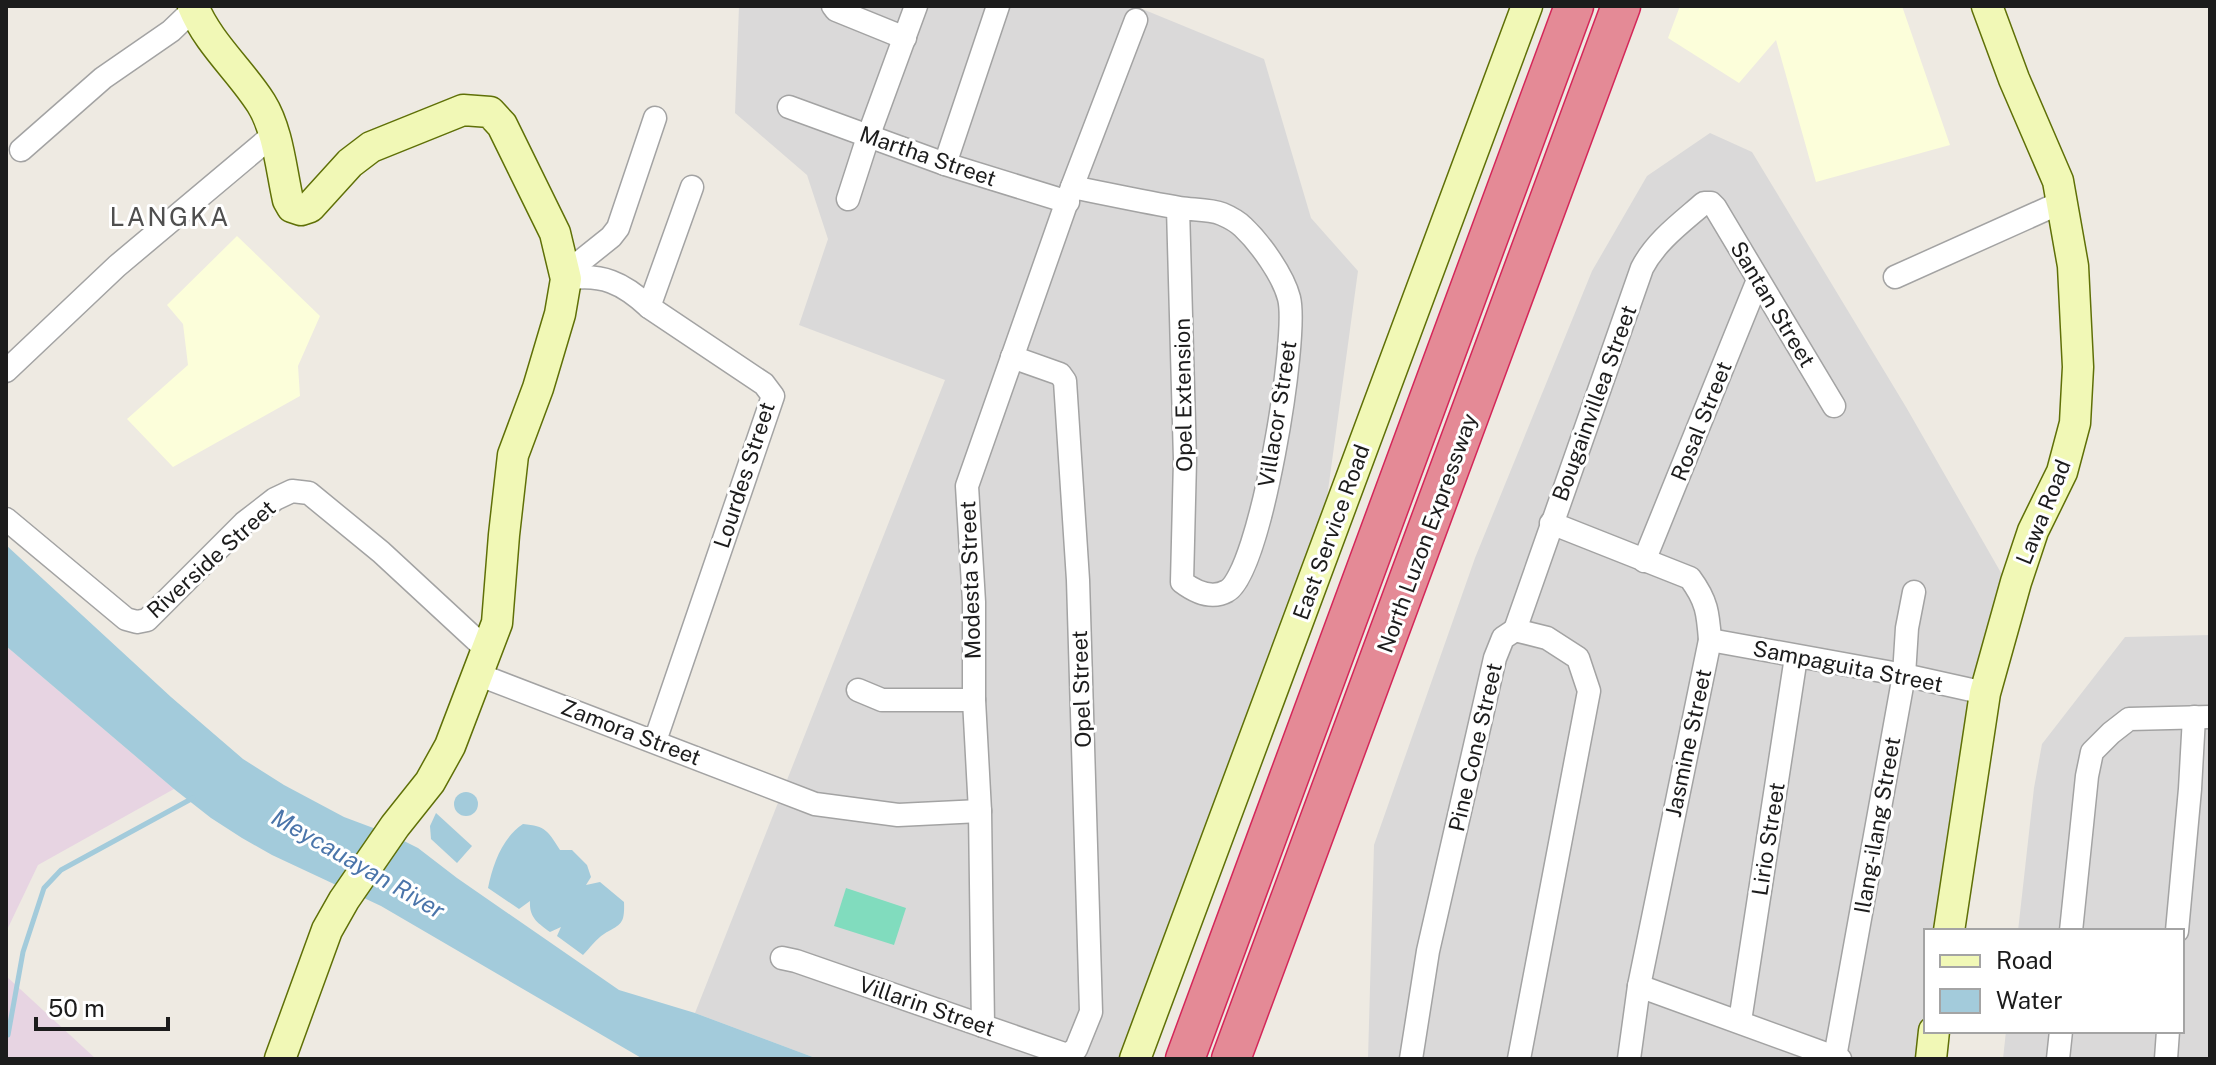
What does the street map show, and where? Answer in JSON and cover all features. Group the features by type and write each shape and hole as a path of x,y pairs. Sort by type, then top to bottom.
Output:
{"highway":[{"name":"North Luzon Expressway","path":"1185,1059 1574,6"},
{"name":"North Luzon Expressway","path":"1231,1059 1621,6"}],"street":[{"path":"833,6 836,10 905,38"},
{"path":"848,199 916,6"},
{"path":"945,164 998,6"},
{"name":"East Service Road","path":"1135,1059 1527,6"},
{"name":"Lawa Road","path":"1949,929 1985,693 2033,531 2062,472 2075,423 2078,367 2073,266 2062,202 2053,169 1987,6"},
{"path":"21,150 103,78 171,31 193,8 210,38 262,105 292,207 301,210 310,207 350,163 371,147 463,110 490,112 502,125 555,233 566,276 560,314 538,388 513,455 497,623 450,746 430,782 395,826 327,930 280,1059"},
{"name":"Modesta Street","path":"983,1026 974,602 967,486 1070,194 1136,20"},
{"name":"Martha Street","path":"789,107 945,164 1070,194"},
{"path":"566,276 618,228 655,118"},
{"path":"6,371 117,266 273,135"},
{"path":"649,307 692,187"},
{"name":"Villacor Street","path":"1070,194 1221,213 1242,225 1274,266 1289,299 1287,380 1269,483 1239,578 1227,591 1212,595 1195,592 1182,582"},
{"path":"1895,277 2062,202"},
{"name":"Bougainvillea Street","path":"1515,630 1642,268 1650,253 1671,231 1704,203 1711,203"},
{"name":"Santan Street","path":"1711,203 1834,406"},
{"name":"Opel Extension","path":"1178,208 1185,460 1182,582"},
{"name":"Lourdes Street","path":"566,276 597,277 617,283 764,384 773,396 655,741"},
{"name":"Rosal Street","path":"1644,561 1758,280"},
{"name":"Opel Street","path":"1012,357 1060,374 1065,381 1078,580 1091,1012 1072,1053"},
{"name":"Riverside Street","path":"6,519 126,619 137,622 147,620 244,523 275,499 292,491 309,493 381,552 483,662"},
{"name":"Jasmine Street","path":"1551,523 1690,578 1702,594 1708,615 1710,640 1639,986 1629,1059"},
{"name":"Ilang-ilang Street","path":"1838,1058 1904,675 1907,628 1914,592"},
{"path":"1515,630 1547,638 1578,658 1589,691 1519,1059"},
{"name":"Pine Cone Street","path":"1411,1059 1428,951 1495,658 1503,638 1515,630"},
{"name":"Sampaguita Street","path":"1710,640 1985,693"},
{"name":"Lirio Street","path":"1740,1021 1796,657"},
{"name":"Zamora Street","path":"483,662 655,741 815,804 898,815 980,811"},
{"path":"858,690 882,700 974,700"},
{"path":"2071,929 2092,752 2129,719 2202,717 2190,789 2177,929"},
{"name":"Villarin Street","path":"782,958 1067,1055 1072,1053"},
{"path":"1639,986 1838,1058"},
{"path":"1931,1059 1934,1033"},
{"path":"2058,1059 2061,1033"},
{"path":"2166,1059 2168,1033"}],"shaded area":[{"path":"739,6 1135,6 1264,59 1311,218 1358,271 1326,505 1121,1059 818,1059 695,1013 945,380 799,325 828,239 807,175 735,113"},
{"path":"1680,6 1902,6 1950,145 1816,182 1776,40 1739,83 1668,38"},
{"path":"1710,133 1752,152 1906,407 2004,578 1944,929 1924,929 1926,1059 1368,1059 1374,845 1475,558 1592,271 1647,176"},
{"path":"237,236 320,316 298,366 300,396 173,467 127,419 188,365 183,324 167,305"},
{"path":"2210,635 2210,1059 2003,1059 2006,1033 2184,1033 2184,929 2018,929 2042,744 2125,637"},
{"path":"6,646 174,789 38,865 6,932"},
{"path":"6,976 96,1059 6,1059"}],"green space":[{"path":"846,888 906,908 894,945 834,926"}],"water":[{"name":"Meycauayan River","path":"6,545 171,697 243,759 284,785 344,817 418,848 619,990 695,1013 818,1059 643,1059 381,906 242,838 174,789 6,646"},
{"path":"466,792 475,795 478,804 475,813 466,816 457,813 454,804 457,795"},
{"path":"436,813 472,846 457,863 431,839 430,826"},
{"path":"523,824 546,831 560,850 572,850 587,865 591,877 586,885 600,882 624,902 624,916 618,926 601,936 583,955 557,936 561,927 550,932 538,923 531,912 530,901 519,909 488,888 500,852 509,837"}],"waterway":[{"path":"8,1035 23,952 44,888 61,870 193,798"}],"district":[{"name":"LANGKA","path":"170,217"}]}
